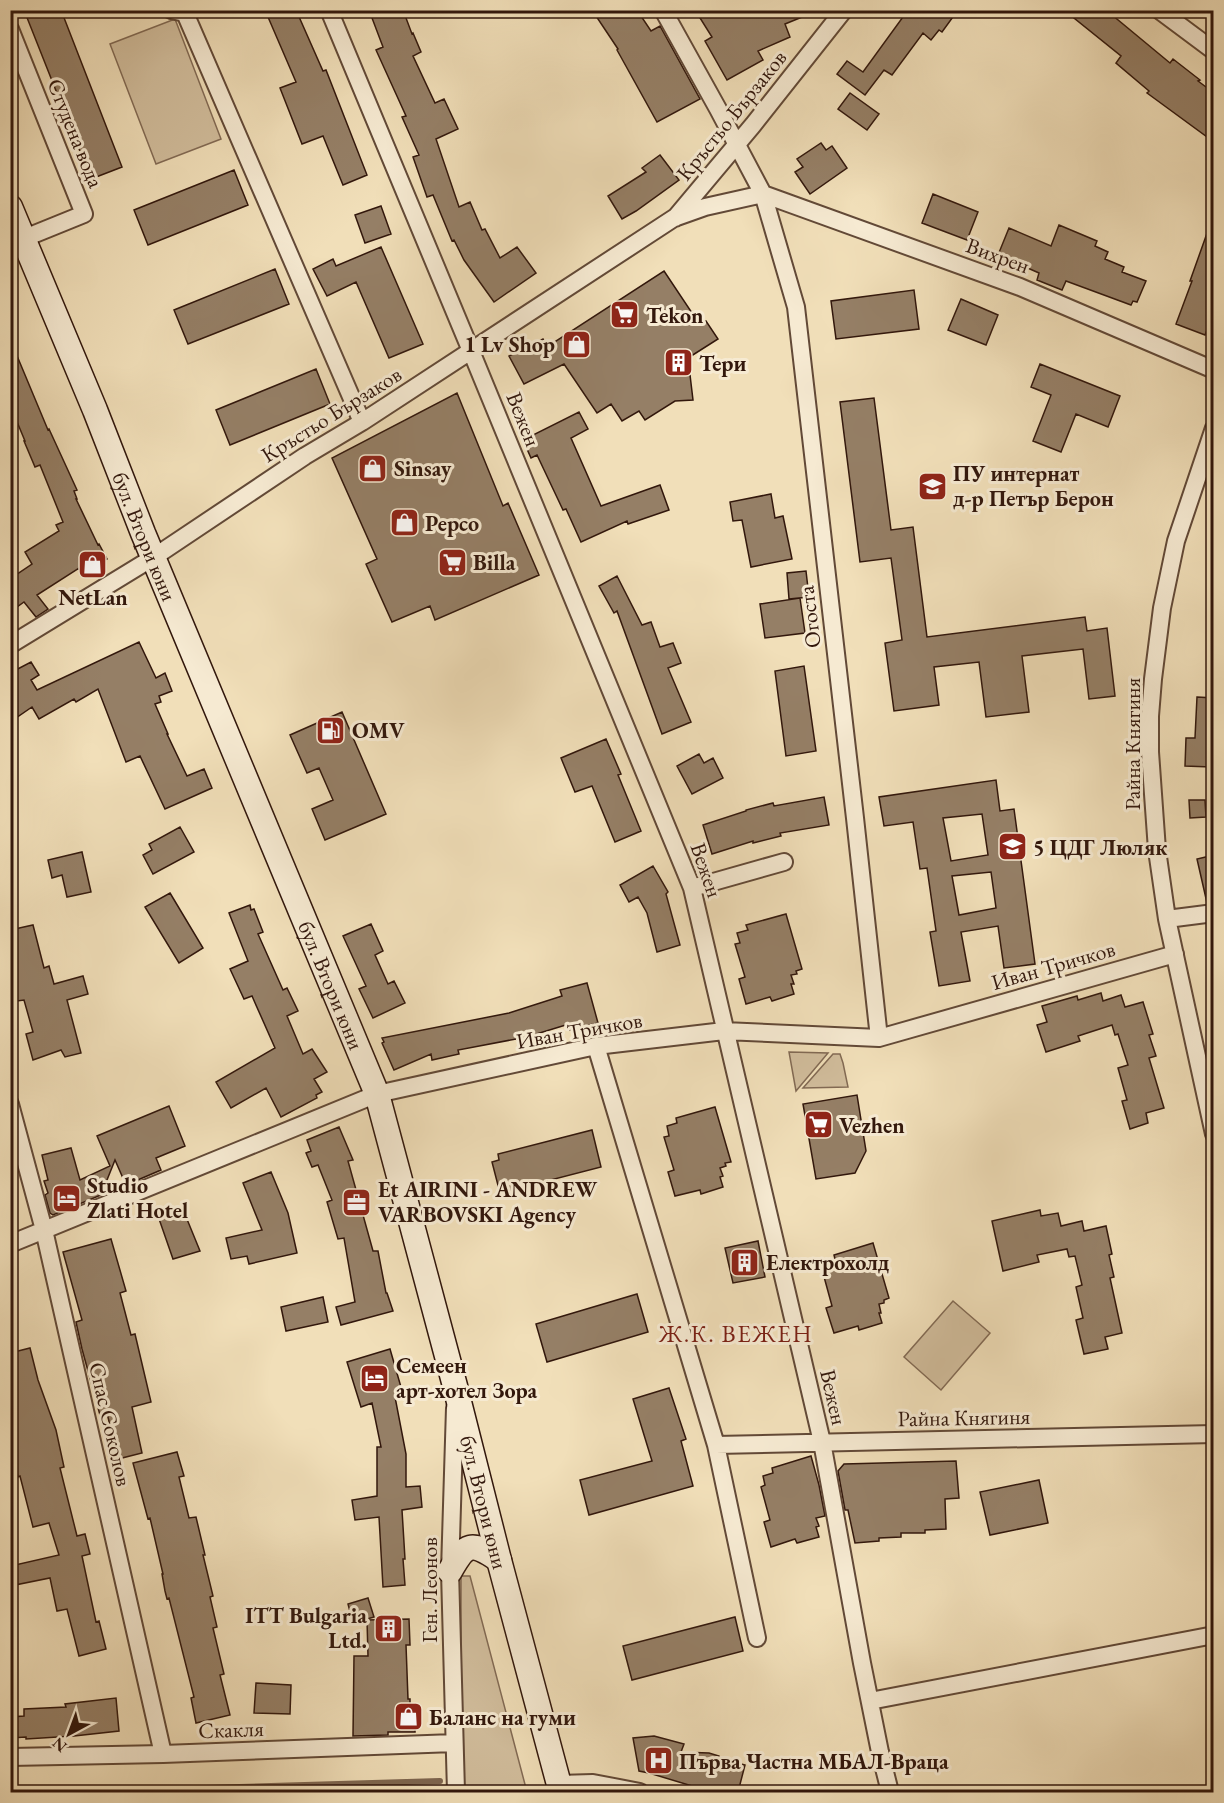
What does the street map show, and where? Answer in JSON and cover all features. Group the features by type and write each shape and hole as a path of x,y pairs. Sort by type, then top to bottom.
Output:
{"street":[{"path":"171,10 185,13 362,422"},
{"name":"Вежен","path":"329,10 692,888 822,1442 870,1701 890,1792"},
{"name":"Огоста","path":"663,10 763,194 796,307 879,1038"},
{"name":"Кръстьо Бързаков","path":"674,218 737,144 844,10"},
{"path":"1159,10 1214,51"},
{"name":"Студена вода","path":"10,29 84,214 17,242"},
{"name":"Кръстьо Бързаков","path":"10,645 154,557 305,456 362,422 674,218 705,207 763,194"},
{"name":"Вихрен","path":"763,194 1020,287 1214,370"},
{"name":"бул. Втори юни","path":"10,207 17,242 95,410 377,1094 559,1788"},
{"name":"Райна Княгиня","path":"1214,428 1176,542 1162,608 1150,716 1153,803 1167,920 1214,1134"},
{"path":"692,888 784,862"},
{"path":"1167,920 1214,913"},
{"name":"Иван Тричков","path":"10,1244 377,1094 596,1046 724,1031 879,1038 1175,954"},
{"path":"596,1046 716,1445 758,1638"},
{"name":"Спас Соколов","path":"10,1104 44,1230 163,1754"},
{"name":"Ген. Леонов","path":"455,1386 450,1571 456,1792"},
{"name":"Райна Княгиня","path":"716,1445 1214,1434"},
{"path":"450,1571 460,1553 468,1548 480,1549 499,1560"},
{"path":"870,1701 1214,1635"},
{"name":"Скакля","path":"10,1757 163,1754 454,1743"},
{"path":"559,1788 593,1783 640,1792"}],"shaded area":[{"path":"175,19 221,139 156,164 110,44"},
{"path":"789,1052 828,1053 796,1091"},
{"path":"833,1054 840,1054 848,1087 803,1088"},
{"path":"953,1301 990,1333 941,1390 904,1357"},
{"path":"461,1576 470,1576 527,1792 464,1792 461,1787"}],"building":[{"path":"24,10 61,10 122,167 91,179"},
{"path":"265,10 296,10 323,71 326,70 367,175 343,185 323,136 302,144 280,88 296,82"},
{"path":"369,10 403,10 421,52 413,56 435,103 444,99 458,129 436,139 459,207 470,202 482,230 485,229 500,258 517,247 536,273 494,302 464,260 454,240 452,241 433,195 427,197 413,157 419,155 402,117 406,116 376,50 383,47"},
{"path":"592,10 637,10 651,31 660,26 700,99 657,122 618,49"},
{"path":"695,10 817,11 785,24 790,37 758,51 763,60 727,80 705,41 712,37"},
{"path":"908,10 958,10 942,32 939,30 931,40 923,33 892,75 884,70 865,95 837,74 847,61 863,72"},
{"path":"1064,10 1106,10 1170,63 1173,59 1200,80 1198,81 1214,93 1214,142 1147,93 1149,91 1116,63 1121,56"},
{"path":"850,93 879,114 867,130 838,109"},
{"path":"821,143 826,150 832,146 847,168 810,194 795,172 803,167 797,159"},
{"path":"660,155 679,180 622,219 608,196 646,172 642,168"},
{"path":"234,170 248,205 148,245 134,210"},
{"path":"933,194 978,212 967,240 922,223"},
{"path":"381,206 391,234 365,243 355,215"},
{"path":"1211,222 1214,222 1214,312 1205,335 1176,324"},
{"path":"1059,225 1097,241 1095,246 1108,252 1105,259 1124,267 1122,272 1146,281 1137,302 1133,301 1131,305 1066,281 1062,290 1037,280 1039,273 998,255 1009,228 1051,246"},
{"path":"381,247 423,344 389,358 356,282 327,296 313,269 333,259 336,266"},
{"path":"275,269 289,304 188,344 174,310"},
{"path":"664,271 700,325 706,321 718,339 688,358 693,400 675,401 645,420 639,411 622,421 611,404 597,413 564,364 524,384 509,356 543,339 547,347"},
{"path":"914,290 919,329 836,339 831,301"},
{"path":"961,299 998,315 986,345 948,330"},
{"path":"10,339 48,430 77,490 74,491 76,499 107,559 81,573 79,568 37,595 48,609 36,617 24,602 10,612 10,579 32,564 25,552 59,531 56,525 63,522 40,465 35,467 10,405"},
{"path":"1040,364 1120,396 1108,427 1076,414 1061,452 1033,441 1051,395 1031,387"},
{"path":"316,369 330,404 230,445 216,410"},
{"path":"457,393 503,506 508,503 539,575 435,620 430,606 392,622 366,564 377,559 332,458"},
{"path":"874,398 891,530 913,527 927,637 1085,617 1087,631 1107,628 1115,696 1089,699 1083,649 1022,656 1029,712 986,717 979,662 934,667 939,705 894,711 885,643 902,640 891,558 860,562 840,402"},
{"path":"579,412 588,429 571,438 601,506 660,485 669,510 628,524 627,521 581,542 537,455 531,458 523,440"},
{"path":"771,494 775,518 783,516 792,559 751,567 742,520 733,521 730,502"},
{"path":"806,571 809,597 789,599 787,573"},
{"path":"617,576 642,625 651,622 660,647 673,643 681,663 668,668 691,722 662,734 617,611 614,613 599,586"},
{"path":"800,598 805,633 765,638 760,604"},
{"path":"139,642 156,678 165,673 172,691 159,696 161,702 155,704 187,776 204,769 212,788 165,809 140,756 126,762 98,689 76,702 74,699 39,719 32,707 10,722 10,673 31,662 39,675 31,680 37,690"},
{"path":"804,666 816,751 786,756 775,671"},
{"path":"1197,697 1214,698 1211,767 1185,766 1186,738 1195,738"},
{"path":"342,712 386,814 325,840 312,809 333,800 319,768 307,773 290,735"},
{"path":"606,739 641,831 615,842 592,786 575,792 561,758"},
{"path":"699,754 704,763 713,758 723,778 692,794 677,766"},
{"path":"996,780 1000,811 1014,809 1035,964 1004,968 998,926 961,932 970,981 939,986 930,932 936,931 927,868 920,869 913,822 884,826 879,797","holes":["982,814 988,855 951,861 943,818","991,872 996,908 959,915 952,876"]},
{"path":"824,797 829,825 780,833 781,836 753,843 753,841 712,854 703,825 773,803 774,806"},
{"path":"1189,800 1205,800 1206,817 1190,818"},
{"path":"180,827 194,852 153,874 143,855 152,850 149,844"},
{"path":"82,852 91,892 67,897 62,875 52,878 48,860"},
{"path":"1214,855 1214,903 1207,903 1197,859"},
{"path":"653,866 668,892 666,894 680,945 657,952 647,913 638,897 629,902 620,885"},
{"path":"170,893 203,948 179,963 145,907"},
{"path":"250,905 251,910 254,909 263,932 258,934 283,990 287,988 298,1011 287,1016 303,1054 312,1049 327,1072 314,1079 322,1092 316,1095 317,1098 281,1117 266,1088 231,1108 216,1082 275,1048 252,996 244,999 230,969 248,961 229,913"},
{"path":"786,914 802,969 796,971 797,974 791,975 794,994 772,1001 770,997 746,1004 739,979 745,977 735,944 740,943 737,933 748,930 746,925"},
{"path":"371,924 383,951 375,955 388,984 394,981 405,1003 373,1018 359,989 366,986 343,936"},
{"path":"33,925 44,968 49,966 54,984 83,976 88,994 67,1000 81,1053 65,1057 61,1050 33,1060 26,1034 33,1032 24,1000 17,1001 10,977 14,976 10,961 10,930"},
{"path":"587,983 598,1023 570,1030 569,1024 517,1040 458,1050 459,1054 432,1060 431,1054 394,1070 382,1043 384,1042 382,1038 509,1013 562,996 560,990"},
{"path":"1101,993 1103,1001 1121,995 1125,1007 1143,1002 1153,1034 1149,1035 1156,1056 1149,1058 1164,1108 1146,1113 1148,1123 1130,1129 1122,1101 1127,1100 1118,1068 1128,1065 1118,1034 1115,1035 1112,1025 1078,1036 1080,1041 1046,1052 1037,1025 1047,1022 1042,1006 1077,996 1078,1000"},
{"path":"857,1095 866,1151 855,1173 816,1179 803,1104"},
{"path":"169,1106 185,1146 156,1158 161,1170 126,1185 115,1160 101,1195 53,1215 50,1213 44,1181 48,1180 42,1155 71,1148 80,1180 110,1166 97,1136"},
{"path":"715,1107 731,1162 725,1163 726,1166 720,1168 723,1187 701,1194 700,1190 675,1196 668,1172 674,1170 664,1137 669,1136 667,1126 677,1123 676,1118"},
{"path":"339,1127 353,1160 348,1161 373,1251 378,1251 386,1293 393,1311 341,1325 336,1307 355,1302 344,1238 338,1239 327,1202 332,1200 318,1165 312,1167 306,1153 311,1151 307,1140"},
{"path":"592,1130 601,1167 500,1193 492,1162 499,1160 498,1154"},
{"path":"271,1172 288,1213 297,1253 249,1264 247,1256 231,1259 226,1238 262,1230 243,1183"},
{"path":"182,1207 200,1251 173,1259 158,1216"},
{"path":"1040,1210 1041,1216 1058,1213 1061,1226 1082,1221 1084,1231 1106,1226 1114,1277 1110,1278 1122,1333 1105,1337 1108,1349 1084,1354 1076,1320 1083,1318 1076,1287 1082,1285 1075,1256 1069,1257 1067,1249 1037,1255 1039,1262 1003,1271 992,1221"},
{"path":"111,1239 126,1291 120,1293 131,1335 135,1334 151,1402 132,1407 142,1453 118,1459 107,1413 100,1415 82,1349 76,1322 82,1320 63,1252"},
{"name":"Електрохолд","path":"758,1241 765,1277 733,1283 725,1248"},
{"path":"873,1243 889,1298 879,1304 882,1323 859,1330 858,1326 834,1333 826,1308 832,1306 823,1273 828,1272 825,1262 835,1259 834,1255"},
{"path":"637,1294 648,1332 547,1362 536,1324"},
{"path":"323,1297 328,1322 286,1331 281,1307"},
{"path":"30,1348 38,1380 56,1430 64,1467 60,1468 77,1536 85,1534 90,1554 82,1556 96,1622 99,1621 106,1649 79,1656 67,1609 57,1611 50,1578 10,1586 10,1570 16,1569 15,1565 59,1555 49,1523 33,1527 10,1444 10,1353"},
{"path":"390,1349 403,1394 395,1397 406,1454 406,1487 420,1486 422,1507 402,1510 405,1585 383,1587 379,1517 355,1520 352,1500 377,1496 377,1447 381,1447 372,1403 361,1407 347,1362"},
{"path":"669,1388 686,1439 681,1441 693,1486 589,1515 580,1480 652,1461 633,1399"},
{"path":"177,1452 184,1476 179,1477 189,1518 196,1517 205,1555 203,1555 213,1596 210,1597 217,1627 213,1628 224,1674 220,1675 230,1715 196,1723 191,1698 194,1697 169,1598 167,1599 165,1591 150,1518 148,1519 133,1463"},
{"path":"811,1456 825,1516 816,1518 819,1537 797,1543 795,1539 771,1547 764,1522 770,1520 761,1487 765,1485 763,1476 773,1473 772,1468"},
{"path":"956,1461 959,1498 945,1499 946,1529 925,1530 925,1533 901,1533 901,1537 879,1538 879,1541 855,1543 848,1510 845,1510 838,1471 844,1464"},
{"path":"1039,1480 1048,1523 990,1535 980,1492"},
{"path":"368,1598 374,1617 353,1623 348,1604"},
{"path":"735,1617 743,1651 632,1680 623,1646"},
{"path":"409,1619 410,1645 406,1645 408,1699 410,1699 410,1706 415,1707 415,1732 353,1736 354,1656 368,1656 367,1620"},
{"path":"256,1683 291,1685 290,1714 254,1713"},
{"path":"116,1698 119,1731 74,1736 10,1738 10,1717 24,1716 24,1709 66,1707 65,1704"},
{"path":"654,1736 684,1744 681,1752 709,1753 745,1765 738,1792 712,1792 639,1771 633,1738"}],"waterway":[{"name":"Скакля","path":"74,1792 440,1781"}],"place":[{"name":"Tekon","path":"625,315"},
{"name":"1 Lv Shop","path":"576,344"},
{"name":"Тери","path":"678,363"},
{"name":"Sinsay","path":"373,468"},
{"name":"ПУ интернат д-р Петър Берон","path":"932,486"},
{"name":"Pepco","path":"404,523"},
{"name":"Billa","path":"452,562"},
{"name":"NetLan","path":"93,565"},
{"name":"OMV","path":"331,730"},
{"name":"5 ЦДГ Люляк","path":"1012,847"},
{"name":"Vezhen","path":"818,1125"},
{"name":"Studio Zlati Hotel","path":"66,1198"},
{"name":"Et AIRINI - ANDREW VARBOVSKI Agency","path":"357,1202"},
{"name":"Електрохолд","path":"745,1262"},
{"name":"Семеен арт-хотел Зора","path":"375,1378"},
{"name":"ITT Bulgaria Ltd.","path":"388,1628"},
{"name":"Баланс на гуми","path":"408,1717"},
{"name":"Първа Частна МБАЛ-Враца","path":"658,1761"}],"district":[{"name":"Ж.К. ВЕЖЕН","path":"736,1334"}]}
